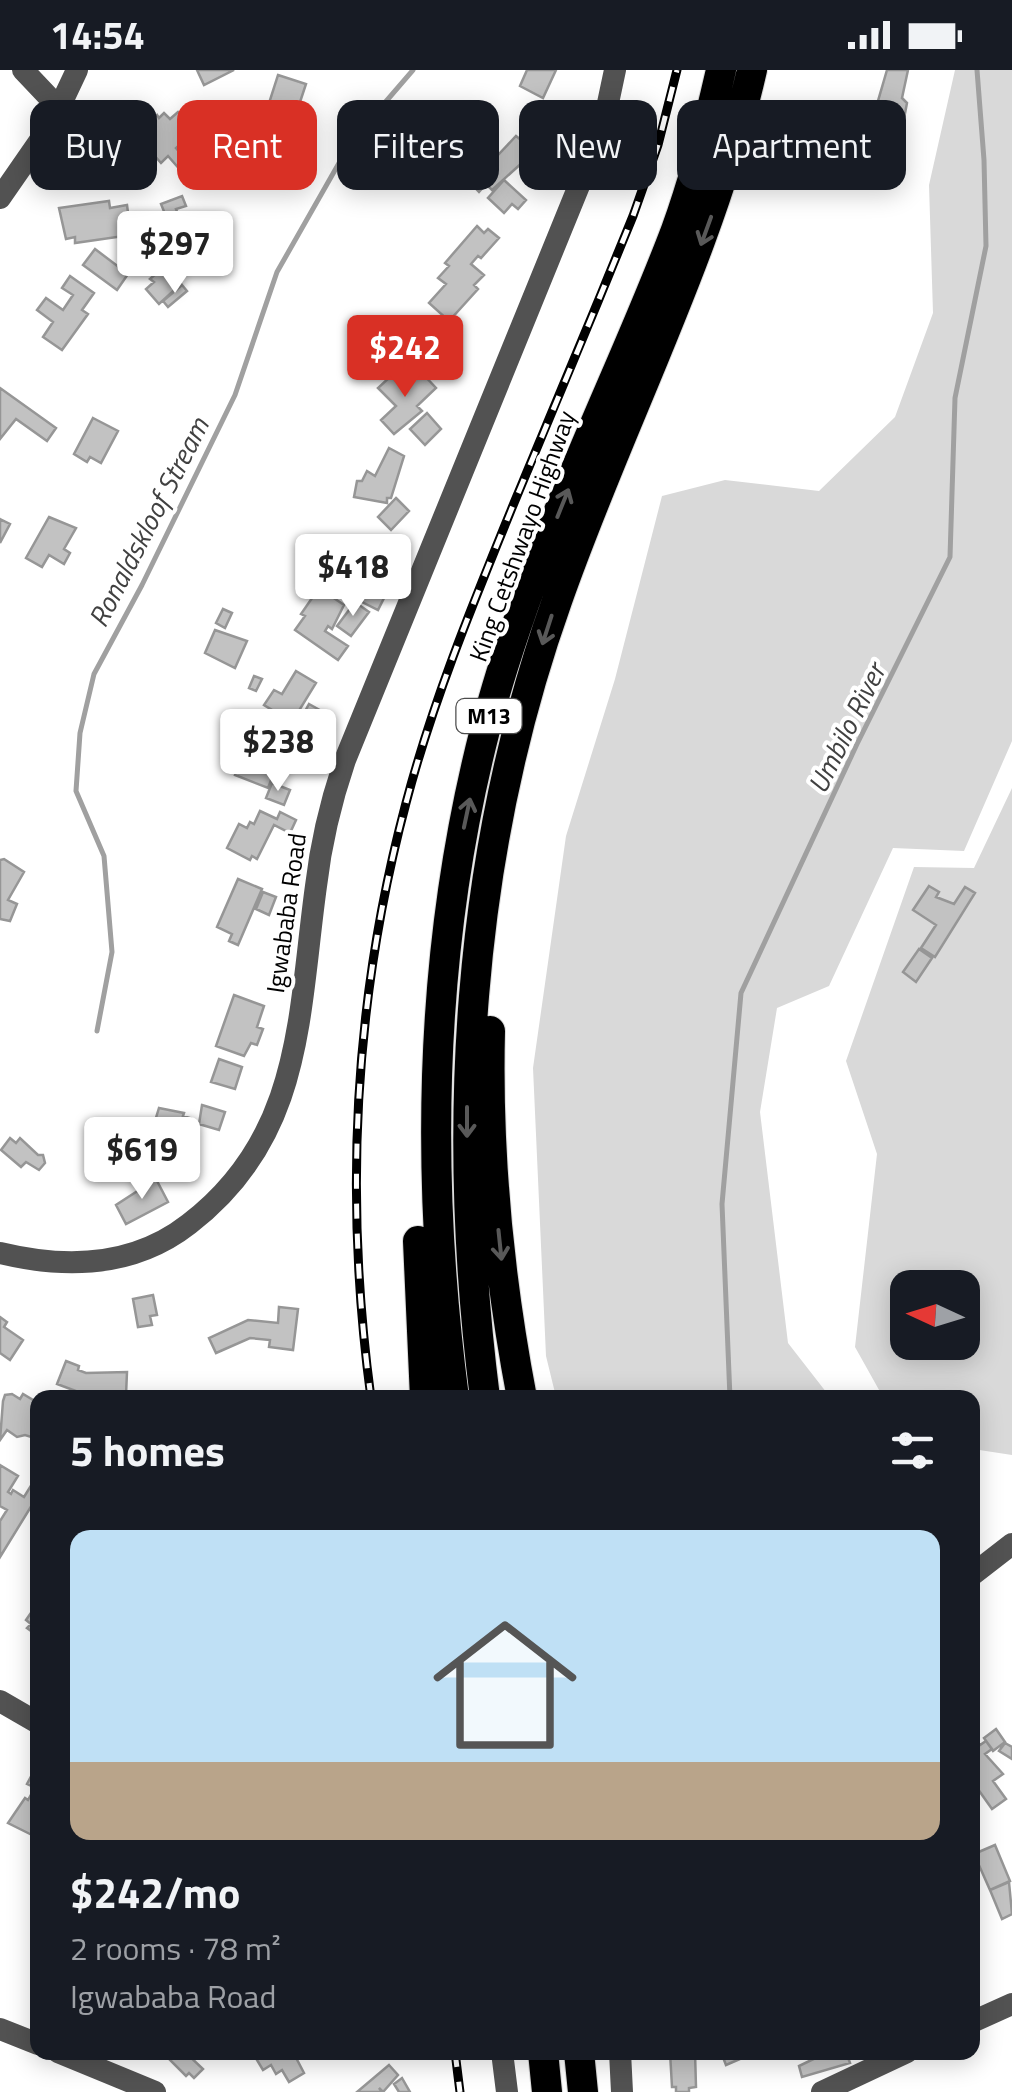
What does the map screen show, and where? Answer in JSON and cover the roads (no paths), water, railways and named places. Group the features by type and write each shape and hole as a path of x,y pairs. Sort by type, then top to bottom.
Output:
{"highway":[{"name":"King Cetshwayo Highway","path":"453,1390 440,1274 436,1184 437,1052 457,862 485,731 511,642 547,541 676,227 721,70"},
{"name":"M13","path":"484,1390 470,1248 468,1087 473,997 495,834 525,703 557,600 704,236 740,124 752,70"},
{"path":"495,834 498,871 489,1050 492,1160 500,1249 521,1390"},
{"path":"425,1390 417,1227 422,1063 432,955 457,862"},
{"path":"544,2060 546,2092"},
{"path":"580,2060 582,2092"}],"street":[{"path":"22,70 51,100"},
{"path":"64,100 77,70"},
{"name":"Igwababa Road","path":"0,1253 70,1264 134,1254 156,1245 217,1203 235,1184 264,1140 290,1076 328,810 344,760 580,182 608,103 615,70"},
{"path":"0,198 30,154"},
{"path":"980,1569 1012,1544"},
{"path":"0,1701 30,1718"},
{"path":"980,2018 1012,2004"},
{"path":"0,2029 30,2041"},
{"path":"77,2060 155,2092"},
{"path":"503,2060 507,2092"},
{"path":"620,2060 622,2092"},
{"path":"822,2092 890,2060"}],"waterway":[{"name":"Ronaldskloof Stream","path":"97,1031 112,952 104,856 76,791 80,733 94,674 235,395 277,272 351,142 413,70"},
{"name":"Umbilo River","path":"730,1390 722,1204 741,993 857,744 950,557 955,398 986,246 977,70"}],"railway":[{"path":"370,1390 356,1173 365,1024 388,876 441,689 633,216 658,145 677,70"},
{"path":"456,2060 460,2092"}]}
